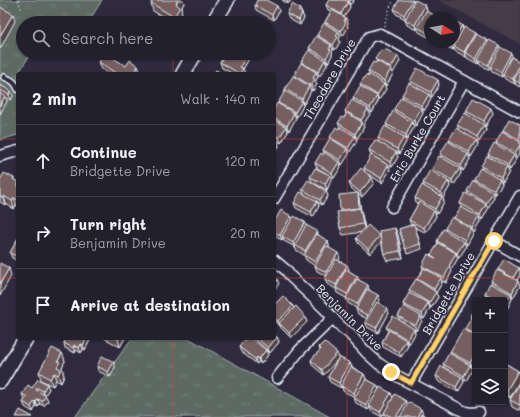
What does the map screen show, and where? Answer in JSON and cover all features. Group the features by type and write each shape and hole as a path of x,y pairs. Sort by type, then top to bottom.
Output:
{"main road":[{"path":"217,16 227,0"},
{"path":"184,72 191,60"},
{"path":"0,381 25,340"}],"street":[{"path":"380,34 520,112"},
{"name":"Theodore Drive","path":"276,196 369,37 380,34"},
{"name":"Eric Burke Court","path":"392,207 464,81"},
{"path":"0,156 16,152"},
{"name":"Bridgette Drive","path":"411,383 520,196"},
{"path":"494,241 520,256"},
{"name":"Benjamin Drive","path":"276,262 378,363 397,376 465,412 479,412"},
{"path":"277,378 300,350 333,318"}],"lane":[{"path":"4,77 16,84"}],"path":[{"path":"18,0 22,10"},
{"path":"380,34 394,0"}],"shaded area":[{"path":"438,0 520,0 520,44"}],"green space":[{"path":"0,0 102,0 92,16 16,16 16,60 27,60 19,72 16,72 16,136 0,140"},
{"path":"131,340 192,340 330,417 75,417"}],"building":[{"path":"153,0 178,0 176,4 180,7 175,16 172,16 151,3"},
{"path":"257,0 266,0 277,6 272,15 255,5"},
{"path":"329,0 345,0 348,2 341,14 326,5"},
{"path":"399,0 413,0 404,15 394,9"},
{"path":"415,0 425,5 415,25 405,20"},
{"path":"292,4 300,9 298,11 302,13 299,20 287,14"},
{"path":"0,7 13,14 0,36"},
{"path":"332,10 346,18 344,21 346,22 341,31 325,22"},
{"path":"424,15 424,31 417,27"},
{"path":"324,23 339,32 333,45 317,35"},
{"path":"464,27 475,33 464,52 457,48 460,48 460,35"},
{"path":"476,34 487,40 476,59 465,52"},
{"path":"316,36 331,45 329,49 331,50 326,58 309,48"},
{"path":"489,40 499,45 488,65 478,60"},
{"path":"500,47 511,53 501,72 490,67"},
{"path":"385,49 398,56 391,68 375,59 381,50 383,51"},
{"path":"309,50 325,60 318,72 301,62"},
{"path":"511,57 520,62 513,79 503,74"},
{"path":"100,60 116,60 126,66 130,60 138,66 136,72 114,72 99,62"},
{"path":"222,60 244,60 240,67 243,68 241,72 237,72 220,62"},
{"path":"377,61 391,69 384,81 368,71 373,62 376,63"},
{"path":"301,63 316,72 313,78 315,79 311,86 294,75"},
{"path":"417,68 438,80 431,92 410,81"},
{"path":"520,69 520,83 514,80"},
{"path":"369,74 384,84 377,95 360,84 366,75 368,77"},
{"path":"293,76 309,86 302,99 285,89"},
{"path":"409,83 429,94 422,106 402,95"},
{"path":"0,85 11,91 9,95 0,90"},
{"path":"360,86 377,96 370,108 353,98"},
{"path":"285,91 302,101 295,112 278,103"},
{"path":"0,94 5,96 0,106"},
{"path":"401,97 421,108 414,121 394,109"},
{"path":"473,98 491,108 484,121 466,111"},
{"path":"352,100 368,109 361,120 345,111"},
{"path":"277,103 294,113 287,126 276,119"},
{"path":"393,111 412,122 406,135 386,124"},
{"path":"347,113 362,122 355,134 338,123"},
{"path":"465,113 484,125 477,137 457,125"},
{"path":"509,119 520,125 520,140 503,130"},
{"path":"276,121 286,127 279,138 276,136"},
{"path":"385,126 404,137 397,149 378,138"},
{"path":"336,127 339,129 340,127 355,136 348,148 330,137"},
{"path":"456,128 476,140 469,152 449,140"},
{"path":"502,131 520,142 520,145 515,153 496,142"},
{"path":"330,138 347,149 340,160 323,150"},
{"path":"375,140 396,152 390,162 369,150"},
{"path":"448,141 468,154 461,166 440,154"},
{"path":"494,143 514,155 508,165 488,154"},
{"path":"324,152 339,162 332,173 315,163 321,153 323,155"},
{"path":"371,155 388,165 381,178 364,168"},
{"path":"439,156 460,168 452,180 432,169"},
{"path":"487,156 507,167 501,178 481,166"},
{"path":"315,168 330,175 325,184 310,177"},
{"path":"361,168 372,178 360,192 349,183"},
{"path":"480,168 500,180 494,190 474,179"},
{"path":"430,170 448,181 441,193 423,183"},
{"path":"4,173 14,178 13,179 16,181 16,199 14,198 12,201 4,196 3,198 0,196 0,180"},
{"path":"308,180 326,191 320,200 302,189"},
{"path":"473,180 493,192 486,203 467,191"},
{"path":"422,185 442,197 435,209 415,198"},
{"path":"300,192 317,201 311,212 294,203"},
{"path":"358,193 359,208 340,210 339,195"},
{"path":"465,193 486,204 480,215 460,203"},
{"path":"419,202 434,211 424,228 409,220"},
{"path":"461,207 479,217 472,228 454,218"},
{"path":"360,208 363,224 340,228 337,212"},
{"path":"281,210 291,216 280,235 276,233 276,219"},
{"path":"294,216 305,222 293,243 282,236"},
{"path":"452,217 471,229 465,240 445,228"},
{"path":"414,224 420,244 405,249 399,229"},
{"path":"306,225 317,231 305,251 295,245"},
{"path":"368,225 380,236 368,249 356,238"},
{"path":"395,228 400,251 384,254 379,231"},
{"path":"443,229 464,242 457,253 437,241"},
{"path":"317,234 328,241 315,262 304,255"},
{"path":"16,242 16,256 10,253"},
{"path":"438,243 456,253 444,278 422,266 428,254 436,258 431,255"},
{"path":"326,246 338,253 326,272 315,266"},
{"path":"336,259 347,265 336,285 325,279"},
{"path":"504,259 519,268 513,278 498,269"},
{"path":"0,263 9,268 0,284"},
{"path":"424,268 441,278 434,289 417,279"},
{"path":"346,269 357,276 347,294 336,288"},
{"path":"497,270 518,281 512,293 491,281"},
{"path":"357,279 368,285 357,304 346,298"},
{"path":"416,279 436,292 429,303 409,290"},
{"path":"490,283 511,294 508,299 508,297 492,297 485,293"},
{"path":"367,289 378,295 367,315 356,309"},
{"path":"409,293 428,303 422,314 403,304"},
{"path":"283,296 293,306 278,321 276,319 276,303"},
{"path":"377,302 387,308 376,328 365,322"},
{"path":"296,306 305,317 289,333 279,323"},
{"path":"404,306 421,316 415,326 398,316"},
{"path":"393,316 414,329 407,339 386,327"},
{"path":"471,318 472,318 472,332 465,329"},
{"path":"463,329 472,334 472,359 470,363 450,352"},
{"path":"389,330 406,340 399,352 382,342"},
{"path":"65,340 86,340 79,348 74,345 73,348 64,343"},
{"path":"244,340 254,340 266,350 259,359 257,357 255,359 239,347"},
{"path":"259,340 275,340 268,348"},
{"path":"324,342 337,353 322,370 311,360 321,349 319,347"},
{"path":"52,348 62,353 57,367 61,369 58,375 54,373 50,379 39,372"},
{"path":"449,353 470,365 464,376 443,364"},
{"path":"102,356 114,362 108,372 97,366"},
{"path":"339,357 350,363 339,383 328,377"},
{"path":"508,365 518,371 508,388"},
{"path":"441,366 462,377 456,387 436,376"},
{"path":"351,367 364,374 354,393 341,386"},
{"path":"38,379 47,384 43,391 37,388 36,390 46,396 42,401 38,399 36,402 35,401 31,407 23,402 27,397 22,394 28,385 32,388"},
{"path":"366,379 377,385 366,405 354,398"},
{"path":"520,384 520,405 510,400"},
{"path":"380,387 391,393 380,412 369,406"},
{"path":"395,394 406,401 396,417 392,417 384,413"},
{"path":"409,402 421,409 417,417 400,417"},
{"path":"20,410 33,417 16,417"},
{"path":"421,414 427,417 420,417"}],"route":[{"path":"391,372 411,383 494,241"}]}
